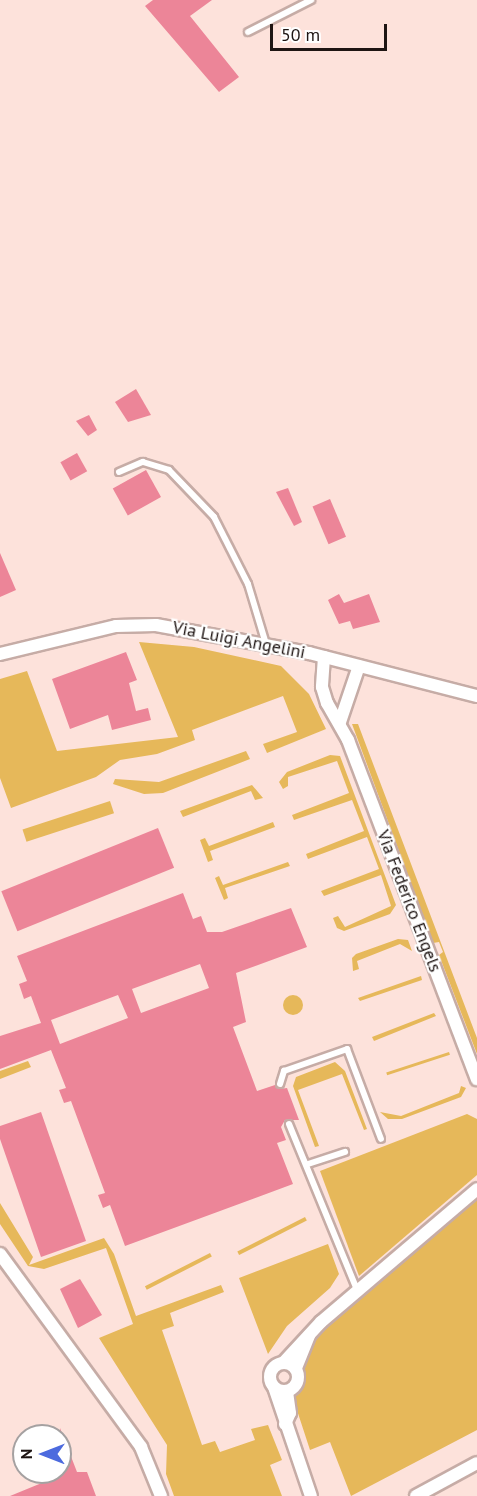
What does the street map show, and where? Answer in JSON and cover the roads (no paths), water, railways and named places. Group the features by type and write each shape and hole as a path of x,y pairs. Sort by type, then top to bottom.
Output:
{"street":[{"name":"Via Luigi Angelini","path":"0,654 116,626 187,628 324,657 477,696"},
{"name":"Via Federico Engels","path":"324,657 322,687 340,722 477,1079"},
{"path":"340,722 359,666"},
{"path":"311,1496 285,1425 273,1386 272,1370 283,1363 311,1332 357,1290 477,1189"},
{"path":"0,1254 141,1447 161,1496"},
{"path":"287,1391 298,1382 296,1368 311,1332"},
{"path":"283,1363 296,1368"},
{"path":"273,1386 287,1391"},
{"path":"285,1425 290,1413 287,1391"},
{"path":"416,1496 477,1462"}],"lane":[{"path":"248,32 311,0"},
{"path":"119,472 143,462 169,470 214,517 248,584 266,645"},
{"path":"280,1084 284,1071 347,1049 381,1139"},
{"path":"289,1124 308,1164 357,1290"},
{"path":"308,1164 345,1152"}]}
